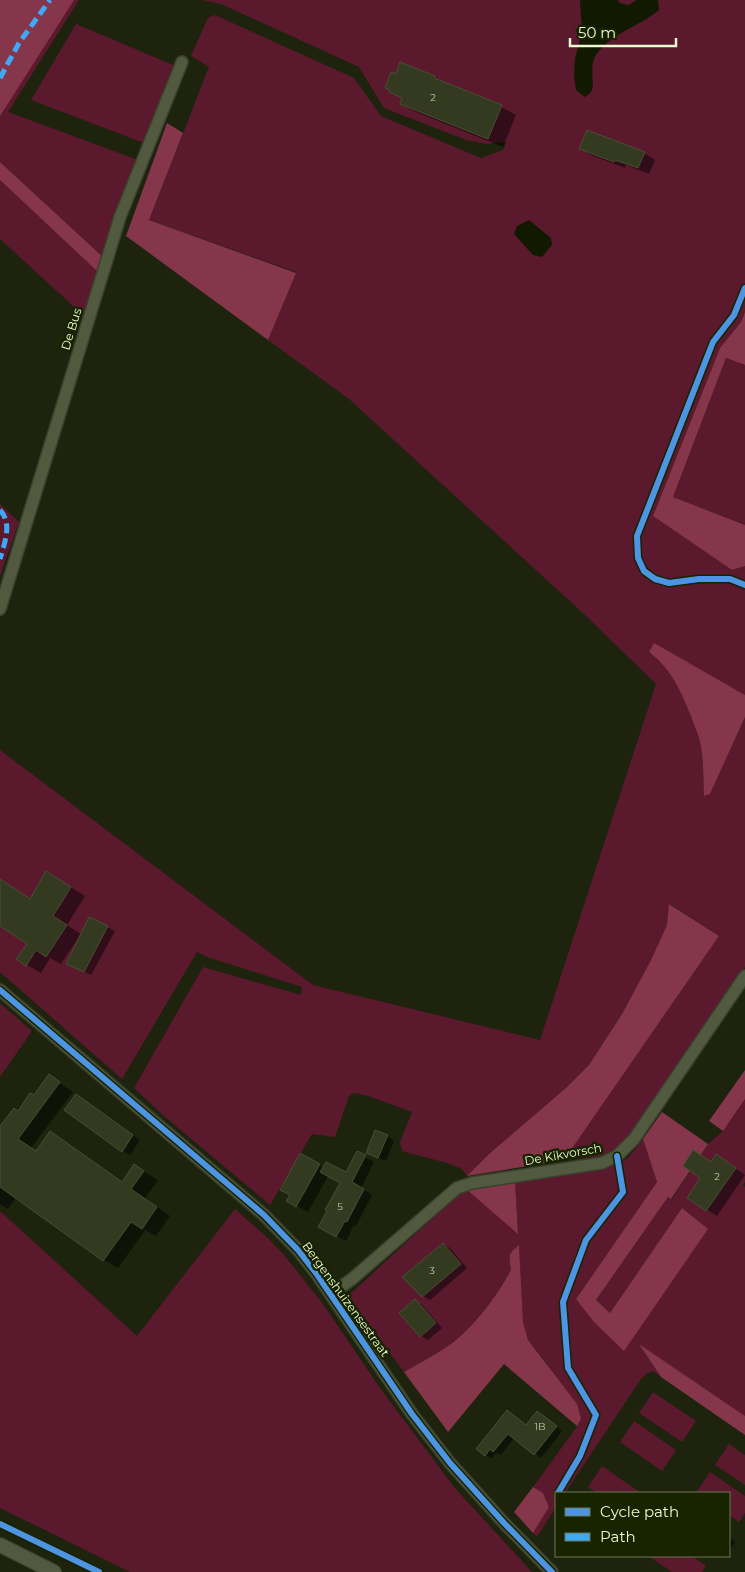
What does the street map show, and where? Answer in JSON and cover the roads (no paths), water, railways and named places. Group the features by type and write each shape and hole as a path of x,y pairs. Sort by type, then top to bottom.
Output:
{"street":[{"name":"De Bus","path":"0,609 120,218 182,62"},
{"name":"De Kikvorsch","path":"331,1294 352,1279 457,1188 472,1183 602,1163 617,1156 634,1140 745,976"},
{"name":"Bergenshuizensestraat","path":"0,990 264,1215 298,1250 331,1294 412,1414 450,1464 552,1572"},
{"path":"0,1545 54,1572"}]}
